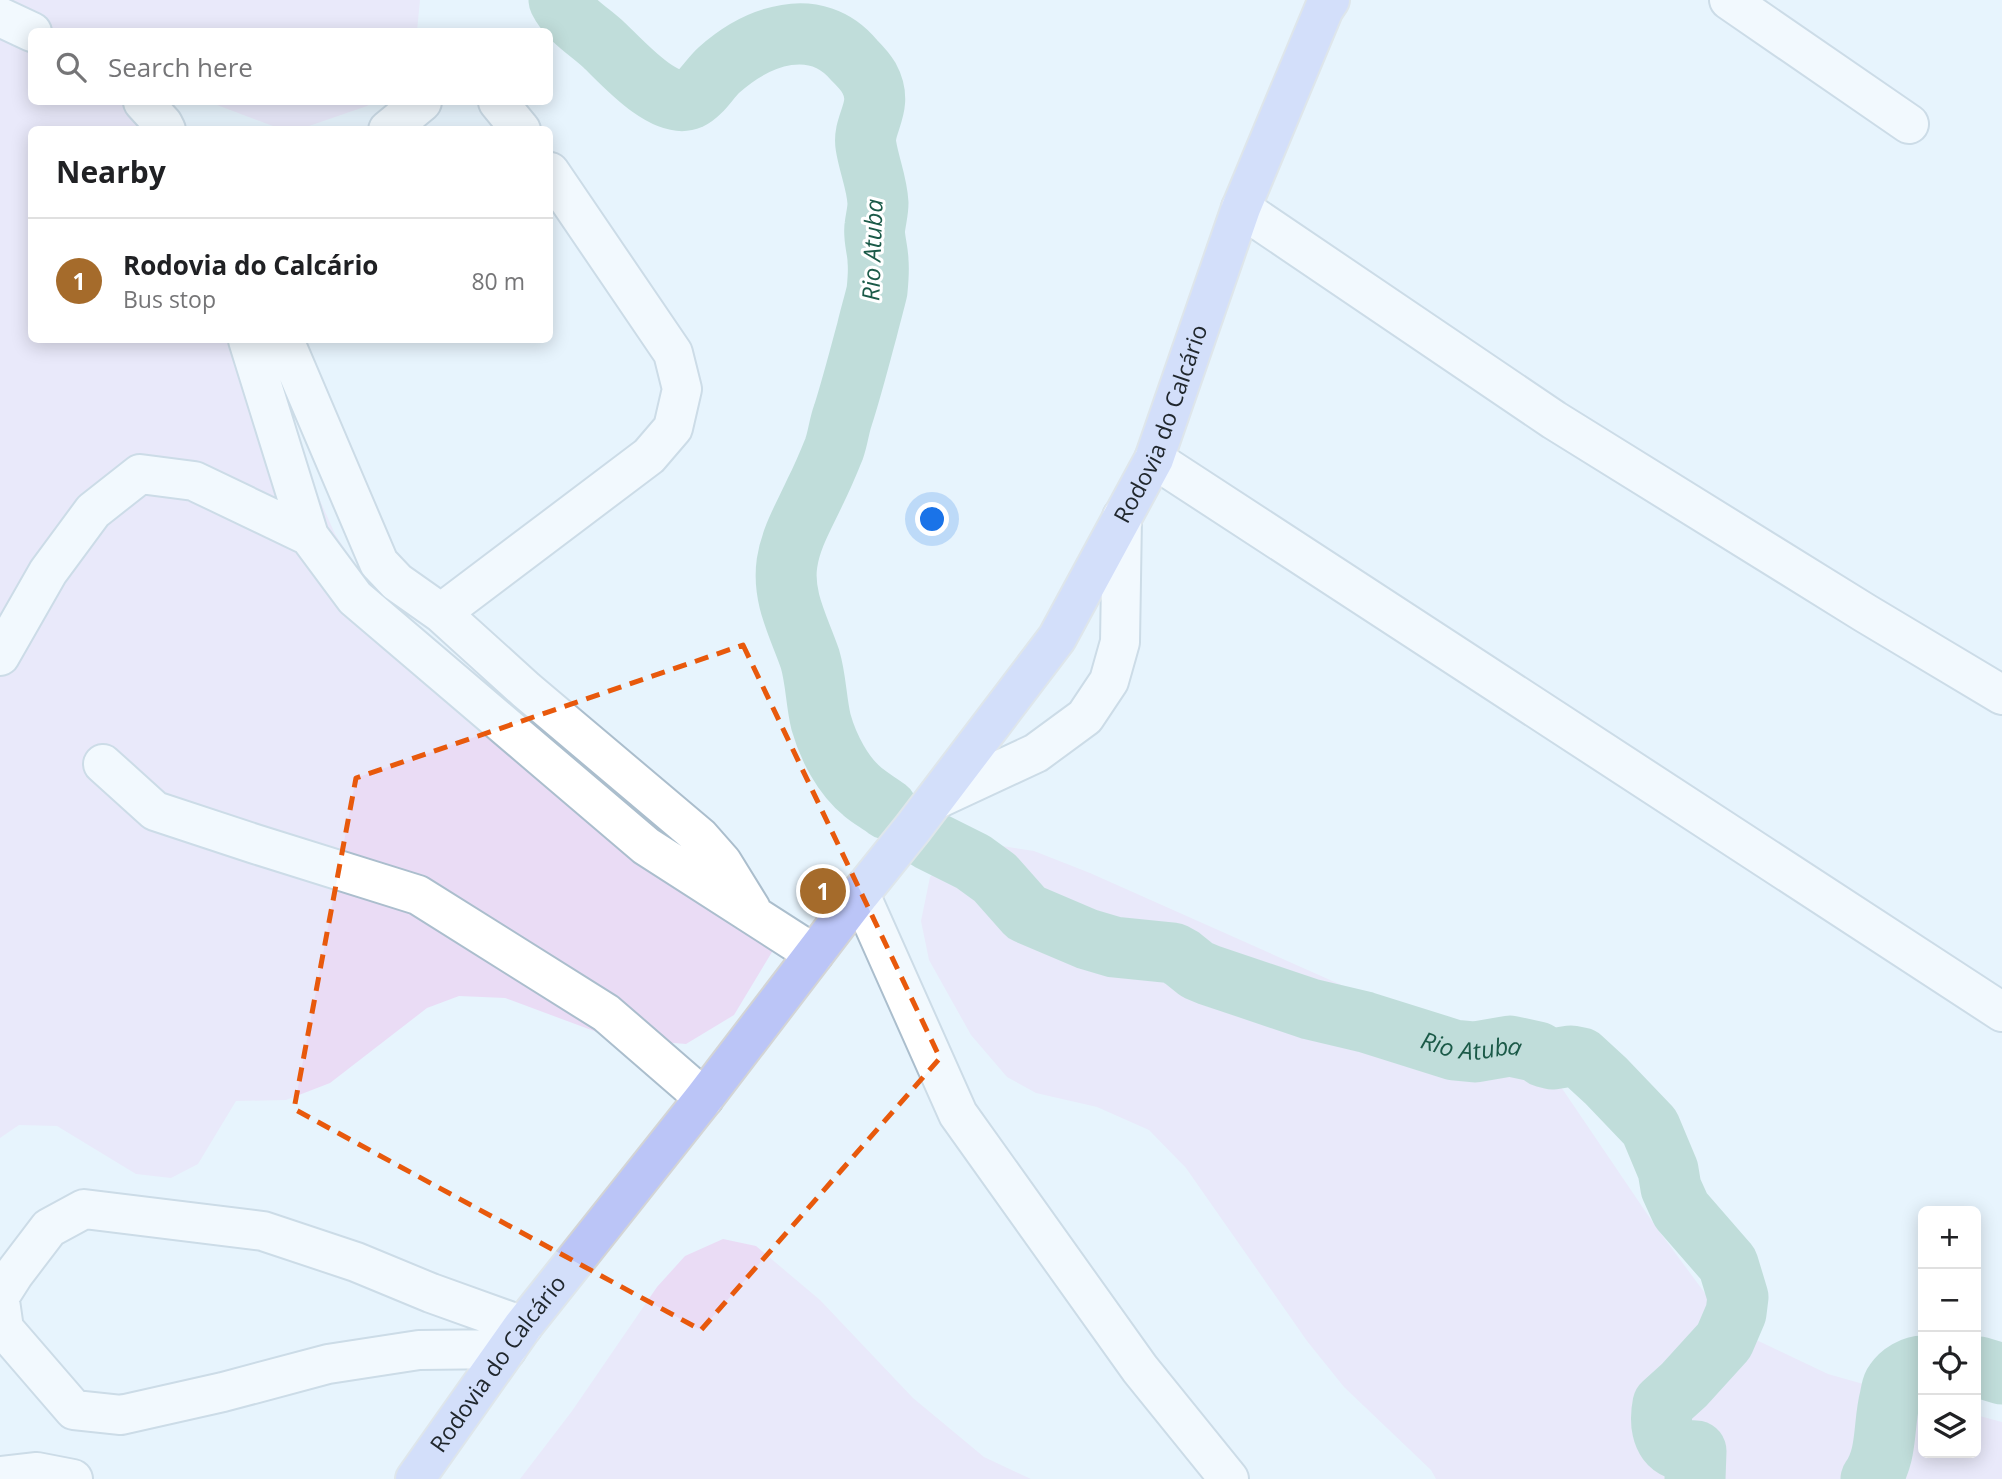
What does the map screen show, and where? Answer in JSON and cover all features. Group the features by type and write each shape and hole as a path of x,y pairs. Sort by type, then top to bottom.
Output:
{"main road":[{"name":"Rodovia do Calcário","path":"415,1479 515,1338 935,800 1057,638 1154,459 1241,208 1330,0"}],"street":[{"path":"1729,0 1909,124"},
{"path":"0,18 28,30"},
{"path":"146,105 164,126"},
{"path":"393,126 418,105"},
{"path":"500,105 518,126"},
{"path":"441,613 649,456 673,428 682,389 673,353 553,176"},
{"path":"1241,208 1554,420 2002,695"},
{"path":"249,343 309,536 355,598 646,846 814,954"},
{"path":"285,343 379,563 397,582 441,613 526,690 700,837 722,862 756,917"},
{"path":"1154,459 2002,1012"},
{"path":"0,656 48,572 93,511 140,474 194,481 309,536"},
{"path":"935,800 1036,753 1085,717 1109,681 1120,642 1122,517"},
{"path":"103,764 155,811 418,895 606,1013 704,1098"},
{"path":"860,894 958,1114 1140,1369 1229,1479"},
{"path":"0,1296 49,1228 84,1209 263,1231 356,1262 431,1293 515,1338"},
{"path":"0,1301 4,1329 74,1409 121,1415 328,1364 515,1338"},
{"path":"0,1476 37,1472 74,1479"}],"highlighted area":[{"path":"743,645 940,1058 701,1330 294,1109 356,778"}],"shaded area":[{"path":"0,0 420,0 417,28 28,28 28,105 167,105 176,126 28,126 28,343 258,343 311,480 335,534 367,583 501,697 676,818 762,895 772,952 734,1015 686,1044 613,1038 505,998 459,996 427,1008 330,1083 286,1100 236,1101 198,1164 171,1178 136,1174 57,1126 19,1125 0,1138"},
{"path":"217,105 368,105 309,126 273,126"},
{"path":"983,843 1034,851 1090,873 1557,1081 1656,1227 1713,1304 1748,1336 1828,1374 1918,1400 1918,1458 1981,1458 1981,1416 2002,1422 2002,1479 1436,1479 1431,1470 1344,1387 1307,1341 1186,1168 1149,1130 1097,1107 1036,1093 1007,1077 971,1035 929,960 921,921 930,877 956,851"},
{"path":"723,1239 756,1246 820,1300 913,1398 984,1457 1031,1479 520,1479 572,1411 657,1287 685,1256"}],"waterway":[{"name":"Rio Atuba","path":"559,0 574,19 632,72 668,97 690,99 734,58 768,40 786,35 822,37 839,46 869,78 875,98 866,146 878,203 875,230 877,291 835,445 795,535 786,576 789,600 810,659 821,722 828,741 849,778 887,809"},
{"name":"Rio Atuba","path":"929,840 973,862 995,878 1026,913 1087,939 1114,947 1173,953 1209,975 1310,1009 1365,1022 1454,1050 1475,1052 1510,1046 1538,1052 1552,1059 1571,1056 1581,1058 1650,1127 1681,1210 1728,1264 1738,1297 1736,1313 1724,1341 1663,1404 1662,1423 1668,1441 1678,1449 1696,1451 1695,1479"},
{"name":"Rio Atuba","path":"1871,1479 1883,1450 1893,1385 1900,1376 1918,1367"},
{"name":"Rio Atuba","path":"1981,1368 2002,1374"}],"place":[{"name":"Rodovia do Calcário","path":"823,891"}]}
